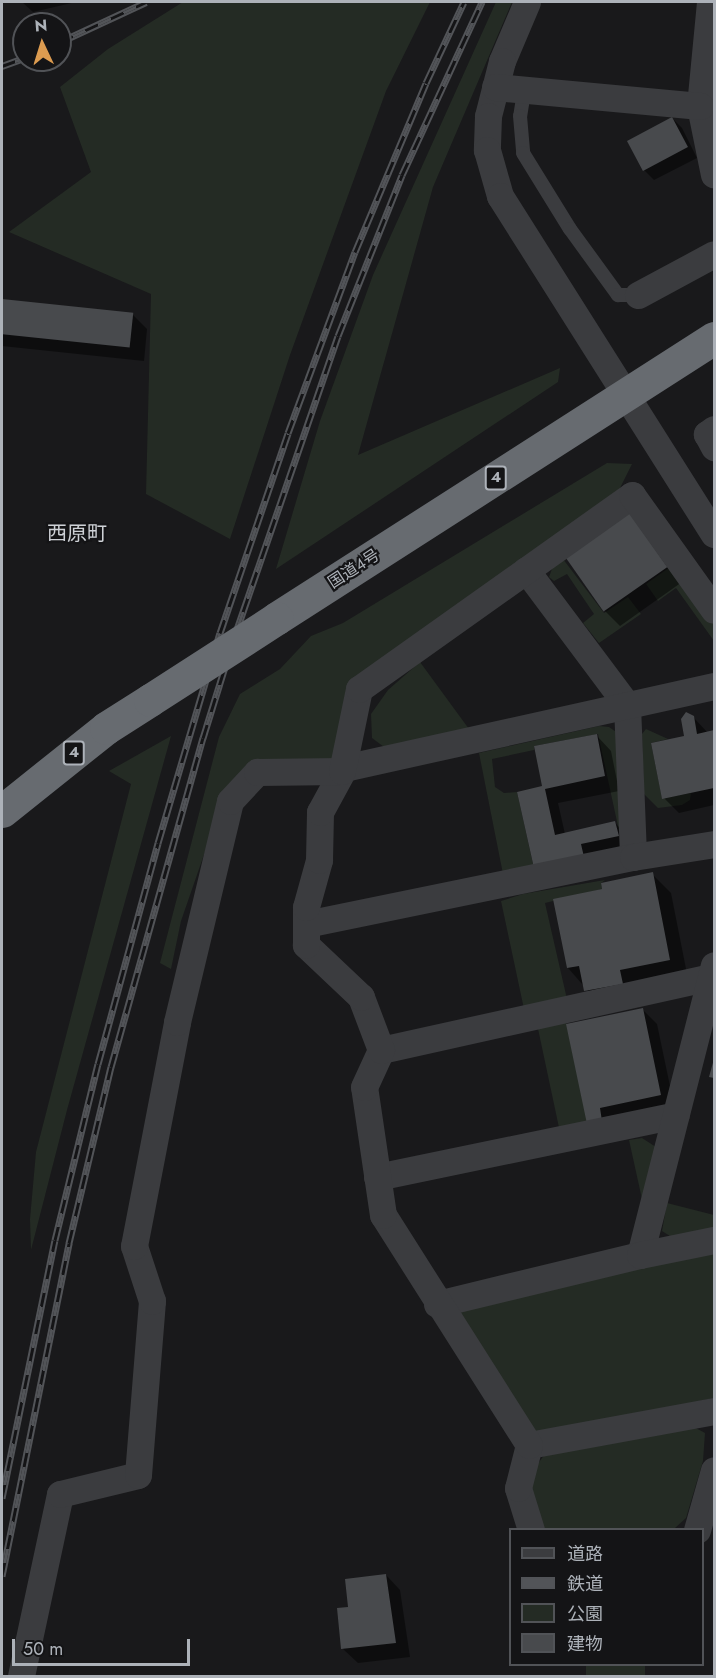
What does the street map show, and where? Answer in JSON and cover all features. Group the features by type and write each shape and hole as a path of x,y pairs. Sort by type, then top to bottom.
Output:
{"highway":[{"name":"国道4号","path":"2,811 97,735 714,338"}],"street":[{"path":"527,2 502,61 488,116 487,150 500,196 714,534"},
{"path":"710,2 700,106 714,175"},
{"path":"495,87 524,92 700,106"},
{"path":"638,295 714,254"},
{"path":"714,429 707,434 714,447"},
{"path":"530,1528 518,1488 529,1445 437,1304 383,1215 364,1087 381,1050 361,997 306,945 306,907 318,860 320,812 342,771 359,689 632,495 714,610"},
{"path":"526,570 627,705 633,857"},
{"path":"21,1677 60,1494 138,1475 152,1301 134,1246 177,1022 230,801 257,772 342,771 344,768 714,686"},
{"path":"306,924 633,857 714,844"},
{"path":"381,1050 713,971 640,1255"},
{"path":"377,1177 676,1115"},
{"path":"437,1304 640,1255 714,1240"},
{"path":"529,1445 714,1411"},
{"path":"698,1528 714,1470"}],"lane":[{"path":"524,92 520,116 523,153 570,229 618,295 638,295"}],"green space":[{"path":"183,2 430,2 386,91 290,355 230,539 146,494 151,294 9,232 91,172 60,87 108,49"},
{"path":"496,2 512,2 433,187 358,455 560,368 558,382 276,569 320,421 373,275"},
{"path":"607,463 632,464 617,494 350,688 335,762 226,791 181,921 171,969 160,963 219,737 240,694 280,669 311,636 343,623"},
{"path":"563,559 604,613 628,597 641,614 599,643 583,623 594,614 567,574 554,581 549,577 552,569"},
{"path":"670,567 714,618 714,641 676,588 658,601 646,584"},
{"path":"420,662 469,729 388,750 372,738 371,714 388,690"},
{"path":"599,726 609,727 622,736 621,840 598,734 534,746 534,750 492,759 495,787 504,793 517,792 534,868 504,879 479,753"},
{"path":"646,729 668,739 651,743 662,798 691,793 690,800 682,805 658,808 644,794 642,734"},
{"path":"171,736 67,1110 31,1250 30,1219 36,1152 131,784 109,771"},
{"path":"605,880 601,883 602,889 545,903 567,999 524,1009 501,901 523,894"},
{"path":"566,1021 588,1124 559,1130 538,1027"},
{"path":"642,1138 659,1149 642,1199 629,1140"},
{"path":"667,1203 714,1215 714,1232 673,1238 662,1231"},
{"path":"714,1252 714,1398 543,1434 531,1430 457,1318 462,1305"},
{"path":"692,1426 705,1433 703,1461 686,1518 675,1528 544,1528 530,1484 532,1472 547,1451"},
{"path":"586,1666 645,1666 645,1676 586,1676"}],"building":[{"path":"672,117 688,147 643,171 627,141"},
{"path":"2,299 133,313 130,348 2,334"},
{"path":"629,512 667,567 604,612 565,557"},
{"path":"686,712 694,716 697,734 714,730 714,788 662,799 651,743 684,736 681,719"},
{"path":"597,734 605,776 545,789 555,835 615,821 619,836 581,844 584,857 534,868 517,792 542,786 534,746"},
{"path":"653,872 670,960 620,970 623,984 584,991 579,966 567,968 553,899 602,889 601,883"},
{"path":"643,1008 661,1095 600,1108 602,1121 587,1124 566,1024"},
{"path":"714,1059 714,1078 709,1077"},
{"path":"386,1574 396,1643 341,1649 337,1608 348,1607 345,1579"}],"railway":[{"path":"72,36 146,2"},
{"path":"2,1498 55,1240 98,1064 158,843 220,633 288,433 355,252 426,83 464,2"},
{"path":"2,1576 69,1243 111,1067 203,738 234,638 338,336 402,175 482,2"},
{"path":"2,66 12,62"}],"district":[{"name":"西原町","path":"77,533"}]}
